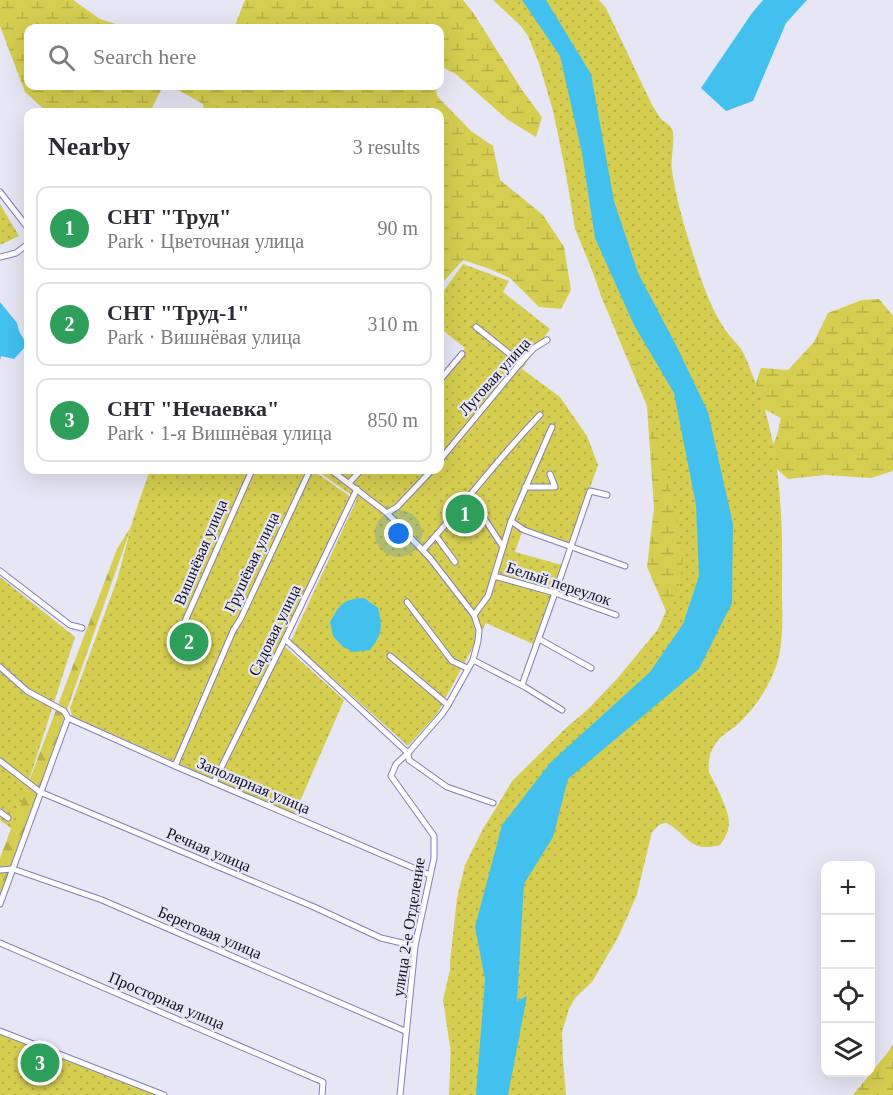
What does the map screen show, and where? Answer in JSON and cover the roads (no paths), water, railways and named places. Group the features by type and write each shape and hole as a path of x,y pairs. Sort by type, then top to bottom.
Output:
{"street":[{"path":"0,192 24,223"},
{"path":"0,256 16,253 24,247"},
{"path":"476,327 521,363"},
{"name":"Луговая улица","path":"444,455 534,348 547,340"},
{"path":"444,375 462,354"},
{"path":"423,550 540,415"},
{"path":"474,615 488,596 511,521 552,428"},
{"name":"Вишнёвая улица","path":"174,646 250,474"},
{"name":"Грушёвая улица","path":"175,766 233,631 308,474"},
{"path":"337,474 387,513 423,550 474,615 479,630 473,660 562,710"},
{"path":"349,483 357,474"},
{"path":"387,513 397,507 428,474"},
{"path":"525,487 555,487 550,474"},
{"name":"Садовая улица","path":"214,783 357,489"},
{"path":"522,686 590,491 607,495"},
{"name":"Белый переулок","path":"467,499 486,521 503,547"},
{"path":"511,521 524,530 625,566"},
{"path":"436,536 455,562"},
{"path":"0,571 70,625 82,628"},
{"name":"Белый переулок","path":"494,576 555,593 616,615"},
{"path":"407,602 452,661 467,668"},
{"path":"285,639 408,753 409,760 447,787 493,803"},
{"path":"539,639 591,668"},
{"path":"390,656 448,705"},
{"name":"улица 2-е Отделение","path":"400,1095 415,946 434,858 434,836 391,776 396,764 442,714 473,660"},
{"name":"Заполярная улица","path":"0,668 27,691 64,711 68,718 430,875"},
{"path":"0,904 68,718"},
{"name":"Речная улица","path":"0,761 40,792 314,907 381,938 415,946"},
{"path":"0,812 8,818"},
{"name":"Береговая улица","path":"0,870 13,869 102,900 405,1031"},
{"name":"Просторная улица","path":"0,943 323,1082 322,1095"},
{"path":"0,1031 164,1095"}],"water":[{"path":"522,0 546,0 591,74 614,201 638,273 708,412 733,524 732,603 699,669 568,779 553,837 524,884 517,1001 527,996 508,1095 476,1095 485,979 475,927 502,825 551,762 650,672 683,624 699,576 696,505 674,393 634,325 595,238 582,153 560,56"},
{"path":"763,0 807,0 786,23 753,101 726,111 701,88"},
{"path":"0,302 17,323 24,340 24,348 14,359 1,356 0,361"},
{"path":"364,598 378,608 381,620 380,630 370,650 354,652 343,647 333,636 330,622 342,604"}],"place":[{"name":"СНТ \"Труд\"","path":"465,514"},
{"name":"СНТ \"Труд-1\"","path":"189,642"},
{"name":"СНТ \"Нечаевка\"","path":"40,1063"}]}
